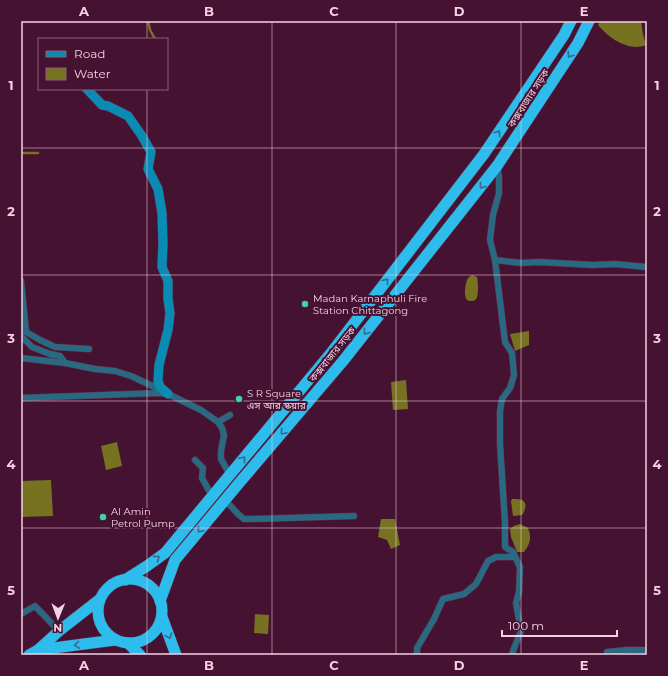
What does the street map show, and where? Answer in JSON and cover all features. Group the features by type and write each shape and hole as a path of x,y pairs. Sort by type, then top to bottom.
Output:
{"highway":[{"name":"কক্সবাজার সড়ক","path":"125,580 165,553 331,353 484,154 564,35 571,21"},
{"name":"কক্সবাজার সড়ক","path":"160,601 175,560 343,361 497,166 578,43 589,21"},
{"path":"115,640 109,635 100,622 98,615 100,599 113,584 125,580 139,581 152,588 157,594 160,601 162,617 176,655"},
{"path":"34,652 58,631 100,599"},
{"path":"34,652 115,640 136,643 150,636 155,631 162,617"},
{"path":"128,643 140,655"}],"street":[{"path":"88,90 102,105 108,106 128,116 151,152 148,169 158,189 162,212 162,267 168,282 170,313 168,330 159,365 158,381 160,387 168,394"},
{"path":"497,166 499,193 493,215 490,240 495,260 505,342 512,353 514,376 510,388 502,399 500,411 500,444 505,547 513,552 520,567 519,592 516,603 521,631 512,655"},
{"path":"495,260 522,263 539,262 593,265 615,264 647,267"},
{"path":"21,280 23,332 32,347 60,356 65,363"},
{"path":"23,332 55,347 89,349"},
{"path":"21,358 114,371 131,376 201,410 218,422 222,428 224,435 221,459 230,475"},
{"path":"21,398 159,392 168,394"},
{"path":"218,422 230,415"},
{"path":"195,460 203,468 202,478 212,496"},
{"path":"225,500 233,510 244,519 250,520 354,516"},
{"path":"418,655 418,648 443,599 464,594 476,584 488,561 496,557 515,557"},
{"path":"21,614 35,606 58,631"},
{"path":"608,655 608,652 647,650"}],"water":[{"path":"600,21 641,21 646,45 631,47 620,43 610,37 598,25"},
{"path":"472,275 477,277 478,295 473,301 469,301 466,299 465,288 468,278"},
{"path":"529,331 529,345 515,351 510,334"},
{"path":"406,380 408,409 393,410 391,382"},
{"path":"117,442 122,466 106,470 101,446"},
{"path":"51,480 53,516 21,517 21,481"},
{"path":"512,499 524,501 525,509 522,515 513,516"},
{"path":"381,519 395,519 400,545 391,549 387,540 378,537"},
{"path":"520,524 528,528 530,535 529,544 524,552 517,552 511,537 510,529"},
{"path":"255,614 269,615 268,634 254,633"}],"waterway":[{"path":"148,21 150,30 154,38"},
{"path":"21,153 38,153"}],"place":[{"name":"Madan Karnaphuli Fire Station Chittagong","path":"305,304"},
{"name":"S R Square এস আর স্কয়ার","path":"239,399"},
{"name":"Al Amin Petrol Pump","path":"103,517"}]}
